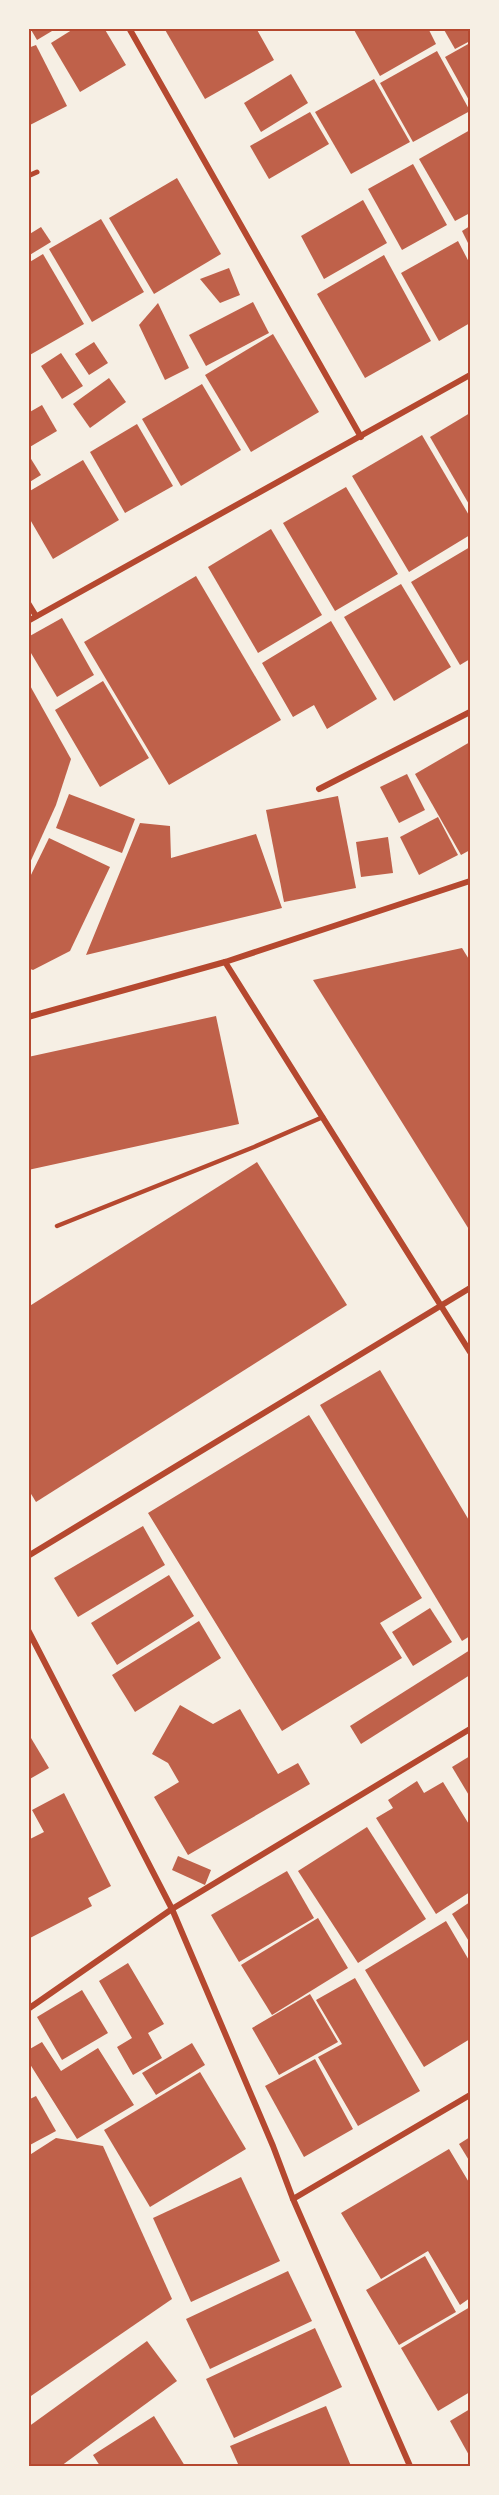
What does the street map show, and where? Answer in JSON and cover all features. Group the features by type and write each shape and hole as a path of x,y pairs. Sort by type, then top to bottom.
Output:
{"street":[{"path":"129,28 361,436"},
{"path":"28,176 37,172"},
{"path":"28,621 471,375"},
{"path":"28,603 36,616"},
{"path":"319,789 471,712"},
{"path":"28,1017 225,962 471,881"},
{"path":"225,962 471,1352"},
{"path":"28,1557 471,1288"},
{"path":"28,1630 172,1909 273,2146 293,2199 410,2466"},
{"path":"28,2009 172,1909 471,1729"},
{"path":"293,2199 471,2095"}],"lane":[{"path":"57,1226 323,1117"}],"building":[{"path":"30,28 57,28 37,40"},
{"path":"75,28 104,28 126,65 80,92 51,43"},
{"path":"164,28 256,28 274,60 205,99"},
{"path":"353,28 428,28 436,44 380,76"},
{"path":"443,28 470,28 470,41 455,49"},
{"path":"470,43 470,102 445,57"},
{"path":"36,45 67,106 28,126 28,48"},
{"path":"437,51 470,111 413,142 380,83"},
{"path":"291,74 308,103 261,132 244,103"},
{"path":"374,79 410,142 351,174 315,112"},
{"path":"310,112 329,144 269,179 250,146"},
{"path":"470,130 470,213 455,221 419,159"},
{"path":"413,164 447,225 402,250 368,189"},
{"path":"177,178 221,254 154,294 109,218"},
{"path":"363,200 387,243 324,279 301,236"},
{"path":"101,219 144,292 92,322 49,249"},
{"path":"470,226 470,247 462,231"},
{"path":"41,227 51,242 28,256 28,235"},
{"path":"458,241 470,264 470,323 439,341 401,273"},
{"path":"43,254 84,324 28,356 28,263"},
{"path":"384,255 431,341 365,378 317,294"},
{"path":"229,268 240,295 220,303 200,279"},
{"path":"253,302 269,333 206,366 189,335"},
{"path":"158,303 189,368 165,380 139,325"},
{"path":"273,334 319,412 251,452 205,375"},
{"path":"94,342 108,363 89,375 75,354"},
{"path":"61,353 83,386 62,399 41,366"},
{"path":"109,378 126,402 90,428 73,404"},
{"path":"202,384 241,450 181,486 142,419"},
{"path":"42,405 57,431 28,448 28,413"},
{"path":"470,413 470,506 430,437"},
{"path":"137,424 173,486 125,513 90,452"},
{"path":"422,435 470,517 470,535 409,572 352,476"},
{"path":"28,454 41,475 28,483"},
{"path":"83,460 119,520 53,559 28,516 28,492"},
{"path":"346,487 398,574 335,611 283,523"},
{"path":"271,529 322,615 258,653 208,567"},
{"path":"470,547 470,659 460,665 411,582"},
{"path":"196,576 281,720 169,785 84,642"},
{"path":"401,584 451,667 394,701 344,617"},
{"path":"62,618 94,675 57,697 28,648 28,637"},
{"path":"331,621 377,699 327,729 314,705 293,717 262,663"},
{"path":"103,681 149,758 100,787 55,710"},
{"path":"28,682 71,759 56,805 28,867"},
{"path":"470,742 470,850 461,855 415,774"},
{"path":"407,774 425,810 399,823 380,787"},
{"path":"69,794 135,819 122,853 56,828"},
{"path":"338,796 356,888 284,902 266,810"},
{"path":"438,817 458,855 419,875 400,837"},
{"path":"140,823 170,826 171,858 256,834 282,908 86,955"},
{"path":"388,837 393,873 361,877 356,842"},
{"path":"49,838 110,867 70,951 33,970 28,968 28,881"},
{"path":"462,948 470,961 470,1231 313,980"},
{"path":"216,1016 239,1124 28,1170 28,1057"},
{"path":"257,1162 347,1305 36,1502 28,1489 28,1307"},
{"path":"380,1370 470,1522 470,1636 462,1641 320,1405"},
{"path":"309,1415 422,1598 380,1623 402,1658 282,1731 148,1513"},
{"path":"143,1526 165,1565 78,1617 54,1578"},
{"path":"169,1575 194,1616 117,1665 91,1623"},
{"path":"430,1608 452,1642 413,1666 392,1632"},
{"path":"199,1621 221,1658 135,1712 112,1675"},
{"path":"470,1650 470,1675 361,1744 350,1726"},
{"path":"180,1705 213,1724 240,1709 278,1774 298,1763 310,1784 188,1855 154,1797 179,1782 168,1763 152,1754"},
{"path":"28,1733 49,1768 28,1780"},
{"path":"470,1756 470,1797 452,1767"},
{"path":"417,1781 424,1793 443,1782 470,1826 470,1892 436,1914 376,1818 393,1808 388,1800"},
{"path":"64,1793 111,1886 88,1898 92,1906 30,1938 28,1840 44,1832 32,1810"},
{"path":"367,1827 426,1919 358,1963 298,1871"},
{"path":"178,1856 211,1870 205,1885 172,1870"},
{"path":"287,1871 314,1918 239,1962 211,1915"},
{"path":"470,1902 470,1943 452,1914"},
{"path":"318,1918 348,1968 272,2015 241,1965"},
{"path":"446,1921 470,1962 470,2039 424,2067 365,1970"},
{"path":"128,1963 164,2024 148,2033 162,2058 133,2075 117,2047 132,2038 99,1981"},
{"path":"355,1978 420,2091 358,2126 318,2057 342,2044 316,2000"},
{"path":"82,1990 108,2033 62,2060 37,2017"},
{"path":"310,1994 338,2042 279,2075 252,2028"},
{"path":"42,2042 61,2071 98,2048 134,2105 77,2139 28,2061 28,2050"},
{"path":"192,2043 205,2065 156,2095 142,2073"},
{"path":"315,2059 353,2129 304,2157 265,2086"},
{"path":"200,2072 246,2149 150,2207 104,2130"},
{"path":"36,2096 56,2131 28,2146 28,2100"},
{"path":"470,2137 470,2162 459,2144"},
{"path":"56,2138 103,2146 172,2299 28,2398 28,2156"},
{"path":"449,2149 470,2184 470,2298 460,2305 428,2251 381,2279 341,2213"},
{"path":"241,2177 280,2261 191,2302 153,2218"},
{"path":"425,2256 456,2312 399,2345 366,2290"},
{"path":"288,2271 312,2321 210,2369 186,2319"},
{"path":"470,2307 470,2392 438,2411 401,2348"},
{"path":"315,2328 342,2387 234,2438 206,2379"},
{"path":"147,2341 177,2381 61,2466 28,2466 28,2427"},
{"path":"326,2406 351,2466 239,2466 230,2446"},
{"path":"470,2409 470,2457 450,2421"},
{"path":"154,2416 185,2466 100,2466 93,2455"}]}
